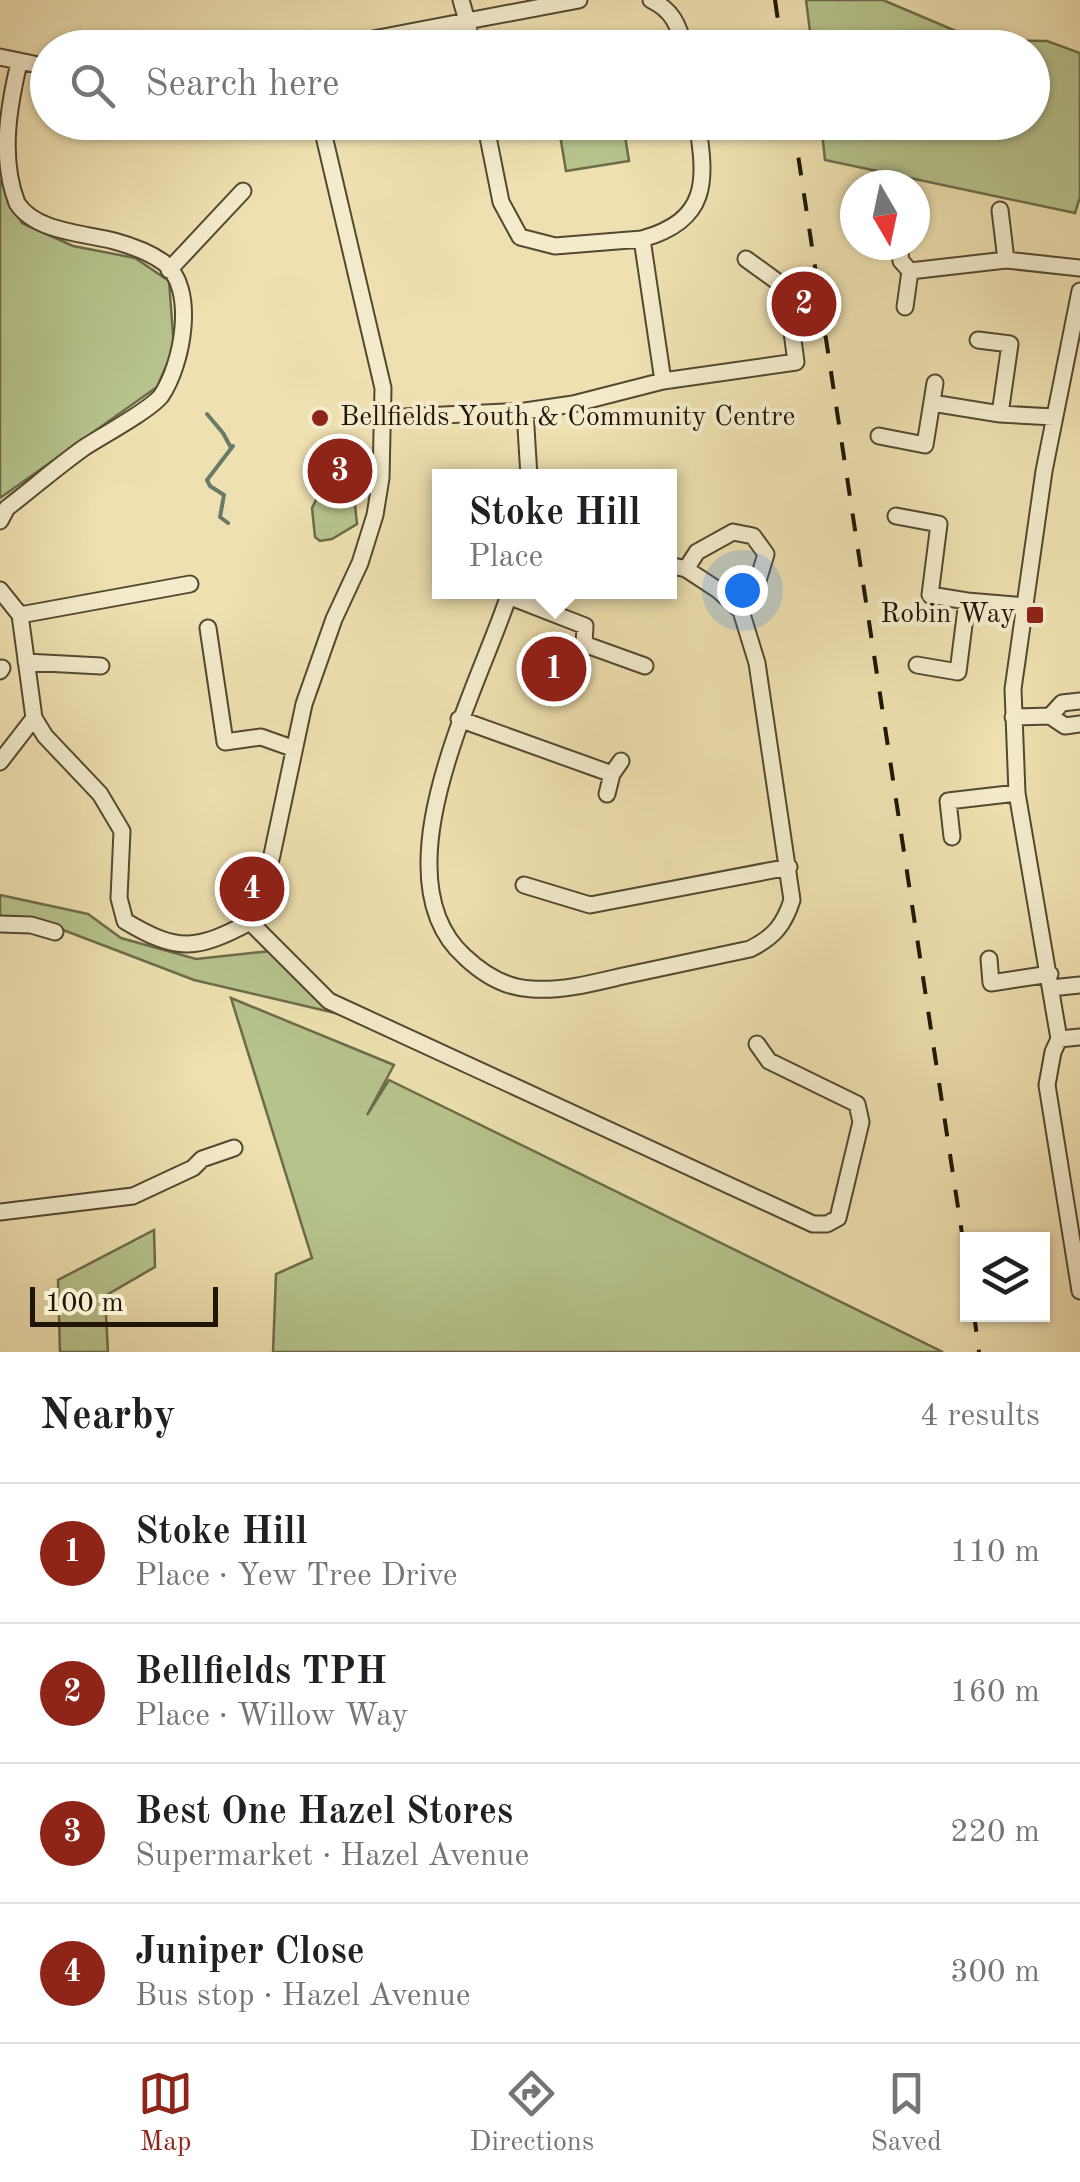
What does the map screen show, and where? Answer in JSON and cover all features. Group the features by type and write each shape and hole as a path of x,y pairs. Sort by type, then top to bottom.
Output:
{"street":[{"path":"461,0 469,30"},
{"path":"420,30 579,0"},
{"path":"660,2 674,18 678,30"},
{"path":"0,57 30,65"},
{"path":"0,521 7,508 82,449 160,398 181,348 184,296 165,264 117,242 39,220 19,207 6,181 1,158 19,63"},
{"path":"0,590 20,615 34,718 45,736 100,794 122,830 119,898 125,921 148,935 194,947 250,922 259,905 292,748 317,663 360,563 375,515 381,478 382,388 325,140"},
{"path":"489,140 501,202 520,237 555,246 642,239 681,224 698,198 702,179 699,140"},
{"path":"169,270 243,192"},
{"path":"1000,210 1006,260"},
{"path":"687,214 690,233"},
{"path":"642,239 663,381"},
{"path":"382,418 525,411 573,404 663,381 796,362 786,288 746,259"},
{"path":"902,260 910,270 905,307"},
{"path":"910,270 1006,260 1080,268"},
{"path":"1080,291 1076,334 1054,417 1012,717 1017,793 1059,1039 1052,1052 1047,1085 1080,1291"},
{"path":"978,340 1010,344 1000,414"},
{"path":"879,436 925,444 936,383"},
{"path":"932,404 1054,417"},
{"path":"525,411 529,469"},
{"path":"896,516 940,524 930,595 1025,606"},
{"path":"686,569 697,552 715,540 733,532 753,536 766,554 754,594 741,611"},
{"path":"507,599 459,719 441,784 427,887 438,926 456,950 497,981 528,989 561,989 750,949 770,939 786,921 792,900 757,662 741,611 718,590 677,567"},
{"path":"20,615 190,584"},
{"path":"521,599 585,626 584,644 645,666"},
{"path":"917,665 958,672 967,601"},
{"path":"208,628 225,742 260,737 292,748"},
{"path":"26,662 101,666"},
{"path":"1050,716 1062,703 1080,702"},
{"path":"1012,717 1050,716 1066,726 1080,724"},
{"path":"0,762 34,718"},
{"path":"459,719 617,768 608,794"},
{"path":"952,836 948,801 1017,793"},
{"path":"524,885 590,905 789,868"},
{"path":"250,922 329,1001 814,1224 827,1224 838,1218 860,1122 857,1104 769,1061 757,1044"},
{"path":"0,924 31,925 55,932"},
{"path":"989,959 991,983 1050,981 1080,985"},
{"path":"1059,1039 1080,1037"},
{"path":"0,1212 134,1196 194,1168 202,1159 234,1148"},
{"path":"1063,1198 1080,1196"}],"green space":[{"path":"806,0 883,0 954,30 810,30"},
{"path":"1050,42 1080,53 1080,197 1075,213 930,182 930,170 872,170 825,160 823,140 1050,140"},
{"path":"561,140 626,140 629,161 566,171"},
{"path":"0,179 22,223 73,246 135,258 169,281 174,348 157,387 0,498"},
{"path":"332,494 347,505 355,504 357,524 332,539 320,541 315,537 312,508 317,498"},
{"path":"0,895 88,914 121,938 196,959 271,951 335,1013 194,980 58,928 0,918"},
{"path":"231,998 394,1065 367,1115 389,1080 943,1352 273,1352 276,1274 312,1258"},
{"path":"154,1230 155,1267 105,1296 108,1352 60,1352 58,1280"}],"waterway":[{"path":"207,414 233,446 207,480 224,495 220,517 228,523"}],"railway":[{"path":"775,0 779,30"},
{"path":"796,140 962,1232"},
{"path":"975,1322 979,1352"}],"place":[{"name":"Bellfields TPH","path":"804,304"},
{"name":"Bellfields Youth & Community Centre","path":"320,418"},
{"name":"Best One Hazel Stores","path":"340,471"},
{"name":"Robin Way","path":"1035,615"},
{"name":"Stoke Hill","path":"554,669"},
{"name":"Juniper Close","path":"252,889"}]}
